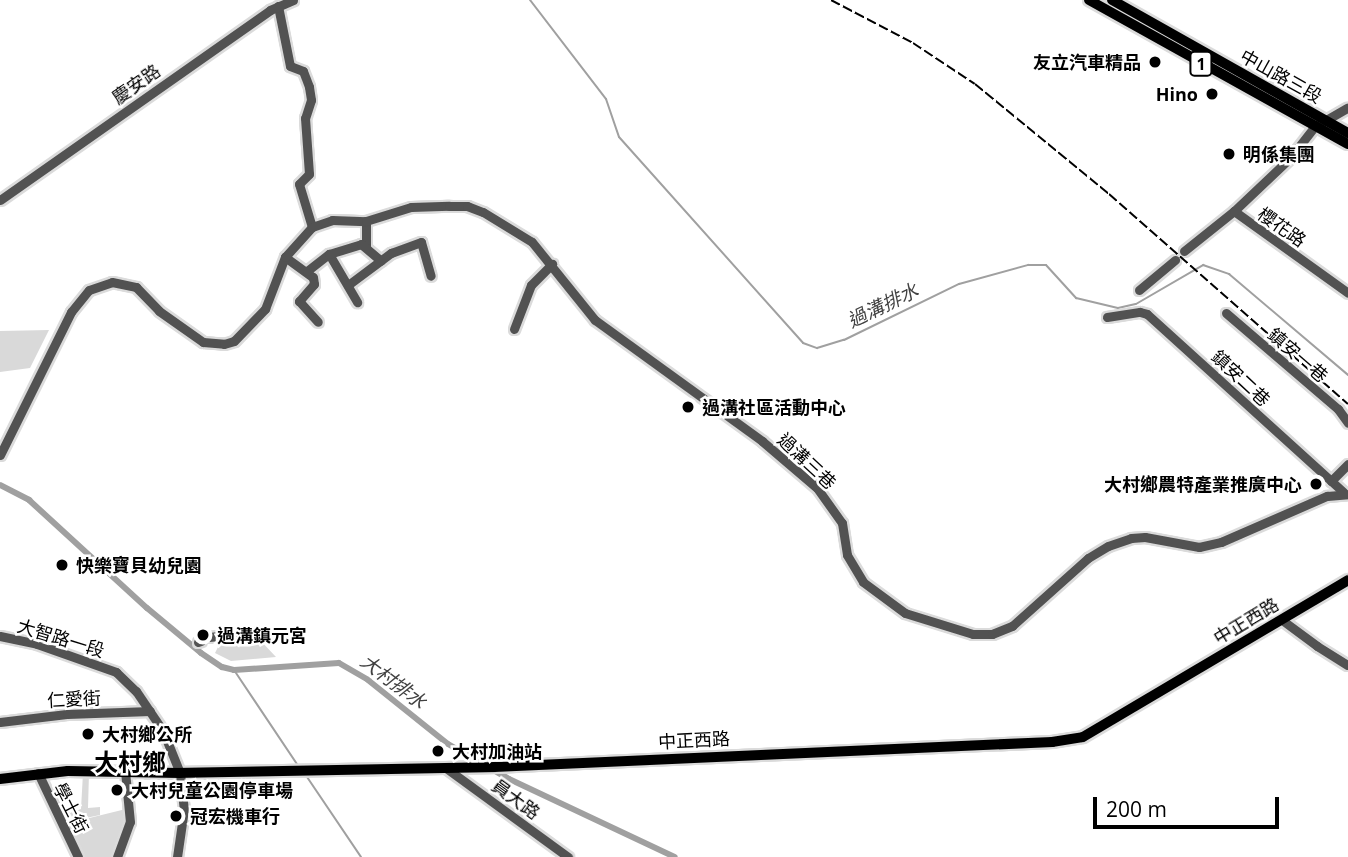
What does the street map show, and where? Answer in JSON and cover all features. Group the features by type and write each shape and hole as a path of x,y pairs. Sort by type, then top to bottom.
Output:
{"main road":[{"name":"中山路三段","path":"1089,0 1319,123"},
{"name":"中山路三段","path":"1112,0 1319,123"},
{"name":"1","path":"1319,123 1348,133"},
{"name":"1","path":"1319,123 1348,144"},
{"name":"中正西路","path":"0,779 38,773 125,771 180,774 446,768 1052,742 1083,737 1348,580"}],"street":[{"name":"慶安路","path":"0,200 278,6 293,0"},
{"path":"0,455 71,312 89,290 112,282 136,287 159,311 203,342 215,345 234,341 253,323 270,300 285,257 312,227 299,184 309,174 305,118 311,100 309,87 303,71 290,66 278,6"},
{"path":"1319,123 1348,107"},
{"name":"櫻花路","path":"1319,123 1290,158 1234,211 1348,293"},
{"name":"過溝三巷","path":"312,227 332,220 366,221 411,207 467,206 484,212 532,242 595,320 762,441 817,488 842,523 847,555 863,583 874,593 905,614 973,634 992,634 1012,625 1088,558 1108,546 1131,538 1145,537 1199,547 1221,542 1310,503 1346,493"},
{"path":"1184,251 1234,211"},
{"path":"366,221 366,247"},
{"path":"348,285 391,253 421,242 431,276"},
{"path":"307,271 330,254 361,244 381,261"},
{"path":"330,254 357,302"},
{"path":"285,257 307,271 314,284 299,301 318,322"},
{"path":"1139,290 1175,260"},
{"path":"514,329 531,285 552,264"},
{"name":"鎮安二巷","path":"1107,317 1140,312 1147,314 1346,493"},
{"name":"鎮安一巷","path":"1226,313 1338,410 1348,423"},
{"path":"1331,481 1348,464"},
{"path":"1282,620 1348,665"},
{"path":"203,640 259,632"},
{"name":"大智路一段","path":"0,636 37,644 116,672 136,691 163,731 180,774 184,809 177,857"},
{"name":"仁愛街","path":"0,722 67,714 150,711"},
{"name":"員大路","path":"446,768 568,857"},
{"path":"117,857 130,822 125,771"},
{"name":"學士街","path":"38,773 78,857"}],"shaded area":[{"path":"49,330 30,368 0,372 0,331"},
{"path":"260,625 260,640 276,657 231,661 215,653 218,647"},
{"path":"83,773 89,773 88,808 100,807 100,815 62,823 56,809 66,807 70,813 81,809"},
{"path":"130,808 117,857 78,857 61,825"}],"waterway":[{"name":"過溝排水","path":"530,0 606,99 619,137 803,343 817,348 844,340 959,284 1028,265 1046,265 1076,298 1118,308 1136,304 1203,265 1229,274 1348,375"},
{"name":"大村排水","path":"0,485 29,500 147,608 222,667 234,670 339,663 368,680 448,744 509,779 675,857"},
{"path":"234,670 299,767"},
{"path":"305,774 361,857"}],"railway":[{"path":"831,0 913,43 975,84 1109,194 1348,404"}],"place":[{"name":"友立汽車精品","path":"1155,62"},
{"name":"Hino","path":"1212,94"},
{"name":"明係集團","path":"1229,154"},
{"name":"過溝社區活動中心","path":"688,407"},
{"name":"大村鄉農特產業推廣中心","path":"1316,484"},
{"name":"快樂寶貝幼兒園","path":"62,565"},
{"name":"過溝鎮元宮","path":"203,635"},
{"name":"大村鄉公所","path":"88,734"},
{"name":"大村加油站","path":"438,751"},
{"name":"大村兒童公園停車場","path":"117,790"},
{"name":"冠宏機車行","path":"176,816"}],"district":[{"name":"大村鄉","path":"130,762"}]}
